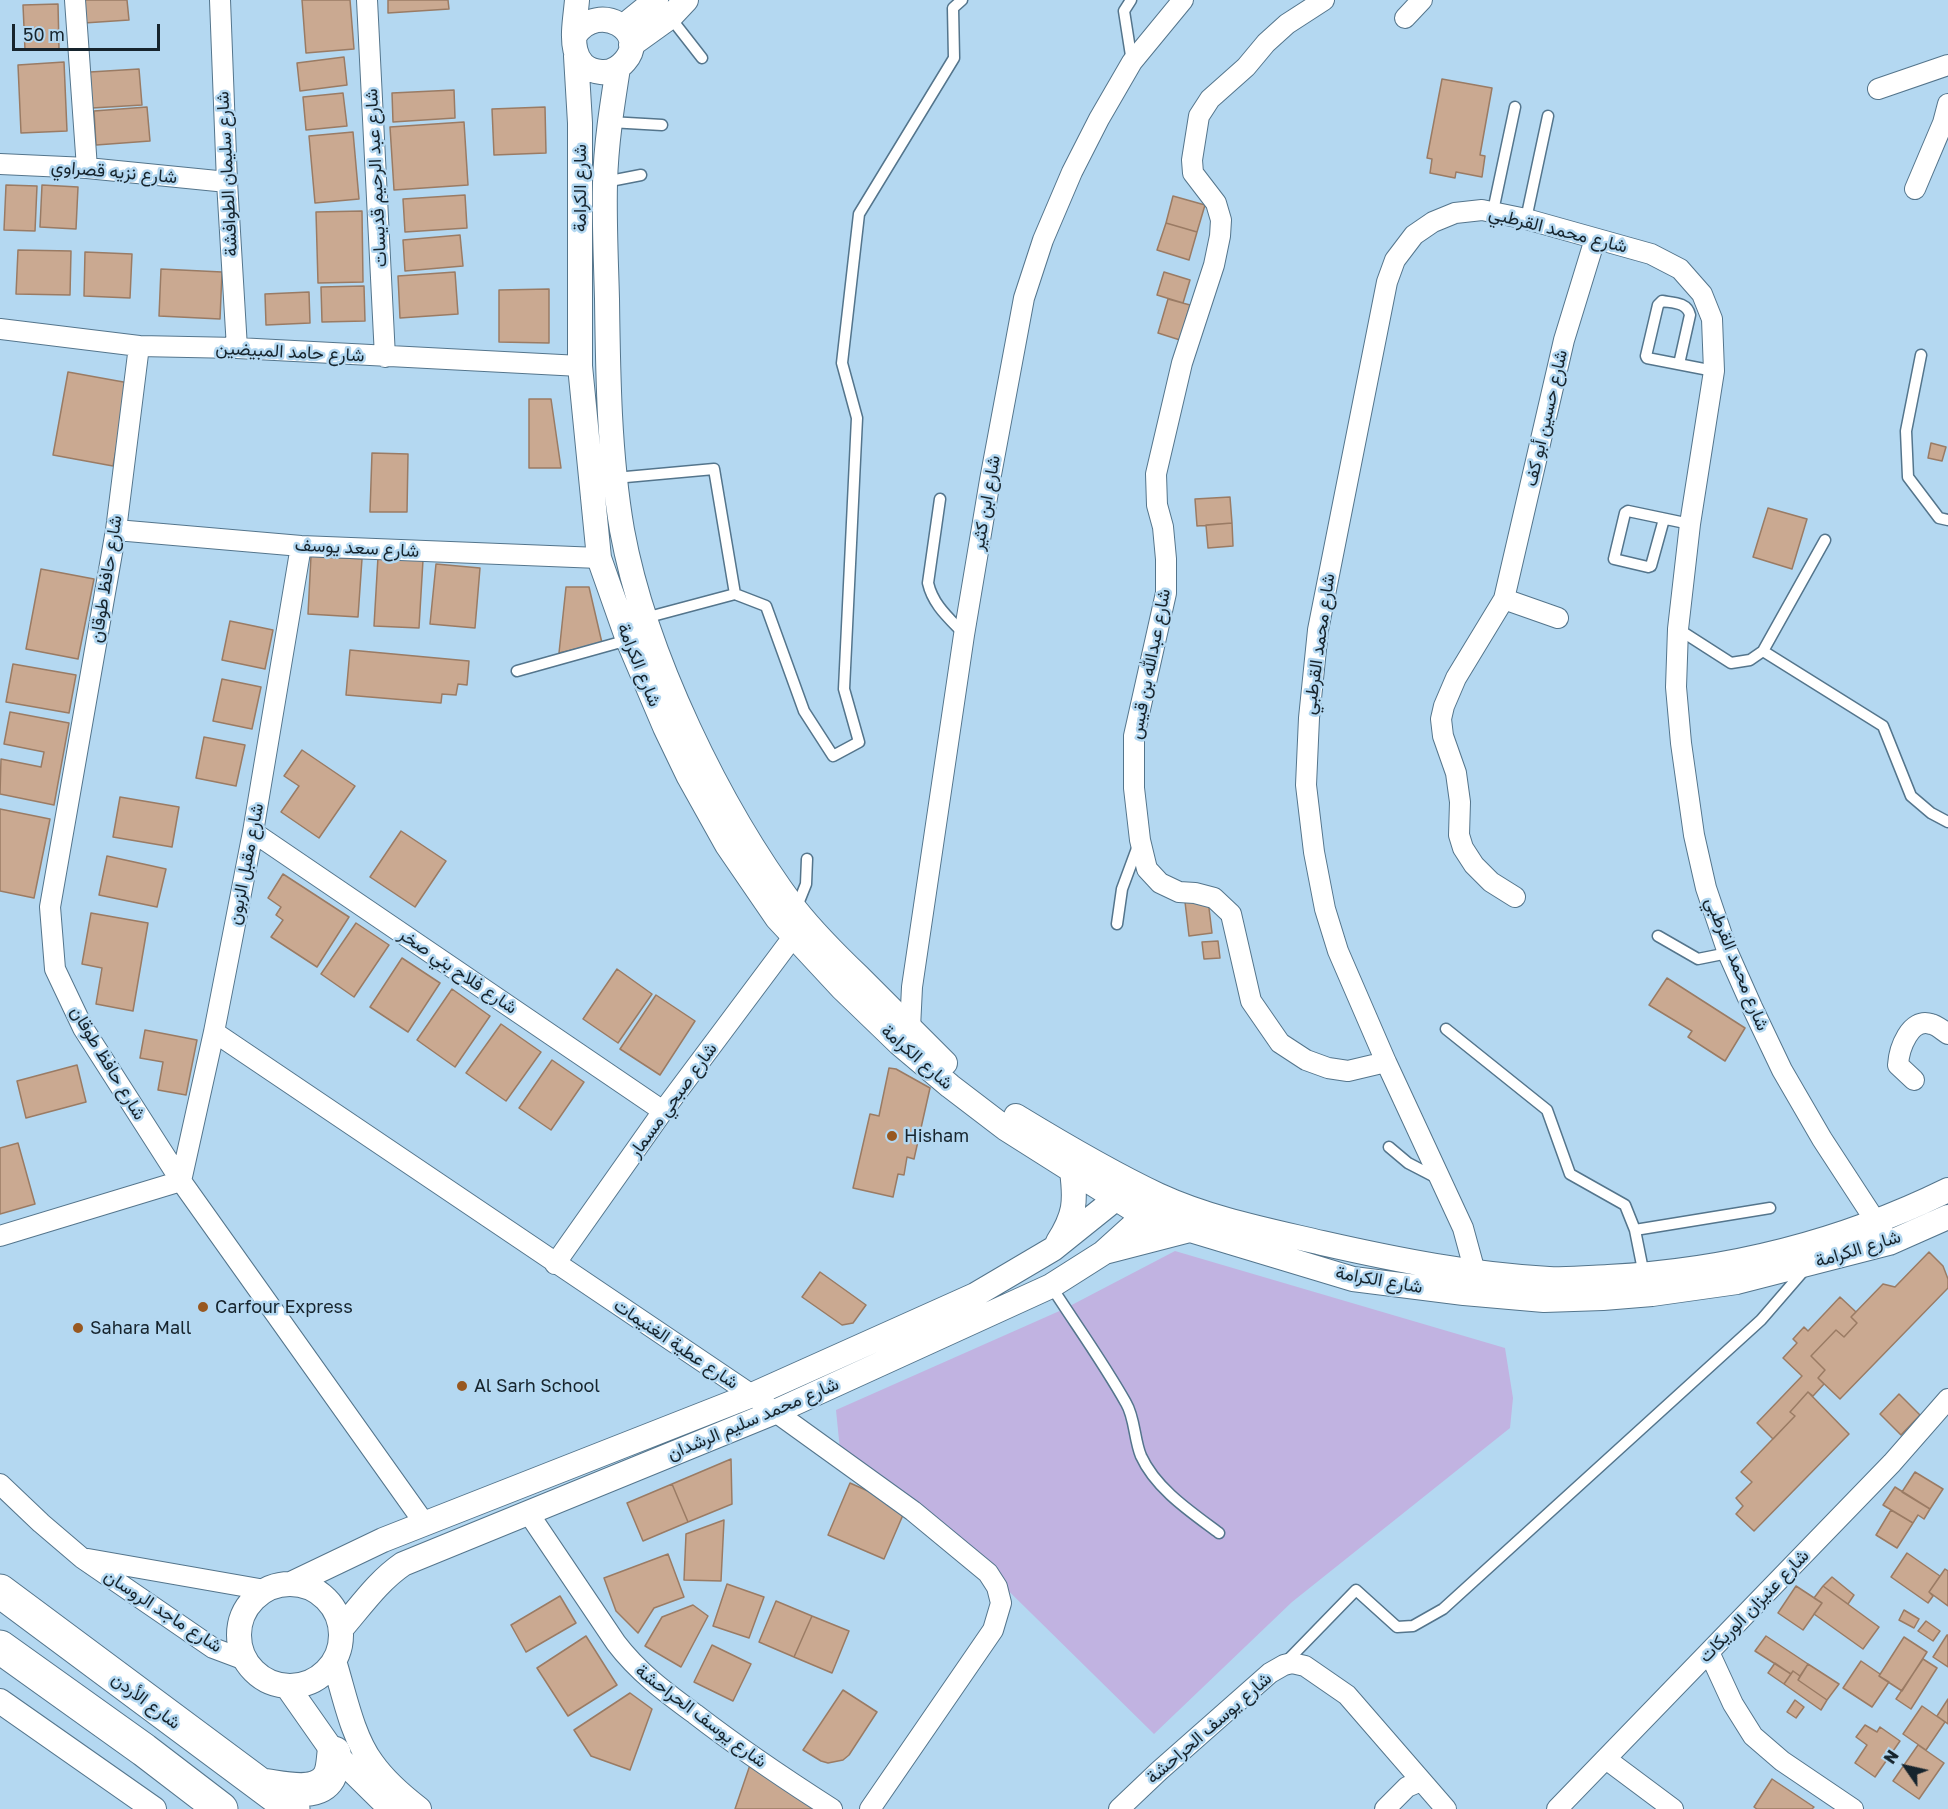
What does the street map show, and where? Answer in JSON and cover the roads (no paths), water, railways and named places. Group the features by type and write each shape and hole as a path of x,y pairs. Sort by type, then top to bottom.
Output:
{"highway":[{"name":"شارع الأردن","path":"0,1591 293,1809"},
{"path":"0,1647 144,1750 221,1809"},
{"path":"260,1785 302,1790 322,1785 329,1778 334,1754"}],"street":[{"path":"75,0 87,168"},
{"name":"شارع سليمان الطوافشة","path":"220,0 227,182 237,348"},
{"name":"شارع عبد الرحيم قديسات","path":"367,0 386,357"},
{"name":"شارع الكرامة","path":"576,0 575,46 580,123 580,366 599,558 627,640 689,777 727,844 777,918 842,988 1002,1108 1085,1156 1127,1191 1144,1216 1353,1279 1544,1300 1652,1294 1737,1282 1809,1265 1889,1242 1948,1216"},
{"path":"621,22 628,58 618,68 606,72 593,71 583,65 575,46 580,24 590,17 602,14 621,22 686,0"},
{"name":"شارع ابن كثير","path":"905,1035 964,634 1024,298 1043,240 1072,172 1099,119 1132,62 1183,0"},
{"name":"شارع عبدالله بن قيس","path":"1324,0 1287,24 1266,43 1246,67 1210,99 1199,116 1192,160 1193,173 1216,203 1221,220 1220,236 1214,265 1182,363 1156,474 1157,505 1163,527 1166,559 1166,593 1134,736 1134,788 1140,840 1147,869 1160,883 1179,892 1214,898 1231,914 1251,1001 1280,1043 1306,1060 1328,1068 1348,1071 1386,1062"},
{"path":"1405,18 1422,0"},
{"path":"1878,89 1948,65"},
{"name":"شارع الكرامة","path":"618,68 610,122 605,183 608,376 615,478 626,549 645,618 676,699 712,774 746,835 796,910 950,1086 988,1115 1072,1171 1127,1191 1159,1195 1242,1225 1355,1251 1475,1272 1552,1280 1644,1275 1742,1260 1816,1243 1878,1221 1948,1190"},
{"path":"1915,189 1948,104"},
{"name":"شارع نزيه قصراوي","path":"0,164 87,168 227,182"},
{"name":"شارع محمد القرطبي","path":"1475,1272 1463,1228 1443,1181 1386,1062 1338,951 1325,909 1314,852 1306,785 1317,630 1384,294 1395,260 1414,235 1433,222 1455,213 1482,210 1526,219 1651,254 1680,269 1702,294 1712,319 1714,371 1690,524 1677,629 1676,687 1694,836 1706,888 1728,953 1782,1070 1822,1138 1878,1221 1889,1242"},
{"name":"شارع حسين أبو كف","path":"1515,897 1491,882 1474,865 1463,848 1459,835 1460,802 1456,773 1443,736 1441,719 1456,678 1504,599 1564,340 1595,238"},
{"name":"شارع حامد المبيضين","path":"0,329 139,346 237,348 580,366"},
{"name":"شارع حافظ طوقان","path":"139,346 116,530 50,907 55,969 83,1029 181,1181 425,1524"},
{"name":"شارع سعد يوسف","path":"116,530 301,546 599,558"},
{"name":"شارع مقبل الزبون","path":"181,1181 214,1032 253,832 301,546"},
{"path":"1504,599 1558,618"},
{"name":"شارع فلاح بني صخر","path":"253,832 663,1111"},
{"name":"شارع صبحي مسمار","path":"555,1264 663,1111 793,937"},
{"path":"1914,1080 1898,1065 1901,1051 1913,1027 1921,1023 1930,1023 1948,1034"},
{"name":"شارع عطية الغنيمات","path":"214,1032 752,1395 913,1511 988,1573 997,1587 1001,1603 993,1630 870,1809"},
{"path":"1053,1249 1069,1225 1074,1211 1072,1171"},
{"path":"0,1236 181,1181"},
{"name":"شارع محمد سليم الرشدان","path":"293,1583 383,1540 752,1395 975,1295 1053,1249 1127,1191"},
{"name":"شارع محمد سليم الرشدان","path":"341,1629 383,1580 403,1564 775,1412 1051,1286 1103,1253 1144,1216 1159,1195"},
{"path":"1103,1253 1190,1230"},
{"name":"شارع عنيزان الوريكات","path":"1557,1809 1892,1464 1948,1399"},
{"name":"شارع ماجد الروسان","path":"0,1484 41,1524 82,1558 213,1648 245,1660"},
{"name":"شارع يوسف الحراحشة","path":"529,1514 631,1663 648,1679 745,1753 832,1809"},
{"name":"شارع ماجد الروسان","path":"82,1558 265,1590"},
{"path":"293,1583 310,1587 325,1597 336,1612 341,1629 340,1646 333,1661 321,1675 305,1683 287,1686 270,1682 256,1673 245,1660 240,1645 239,1629 243,1613 252,1600 265,1590 278,1585 293,1583"},
{"path":"1709,1652 1733,1704 1753,1736 1782,1761 1854,1809"},
{"path":"333,1661 356,1732 371,1762 405,1798 419,1809"},
{"name":"شارع يوسف الحراحشة","path":"1119,1809 1257,1684 1292,1662 1305,1666 1347,1695 1421,1781"},
{"path":"287,1686 334,1754 391,1809"},
{"path":"0,1701 154,1809"},
{"path":"1606,1759 1673,1809"},
{"path":"1384,1809 1407,1787 1421,1781 1446,1809"}],"lane":[{"path":"645,618 735,594 766,606 804,711 833,756 859,741 844,689 857,418 842,363 859,214 954,58 953,8 962,0"},
{"path":"1131,0 1124,11 1132,62"},
{"path":"663,9 702,58"},
{"path":"1493,211 1515,107"},
{"path":"1526,219 1548,116"},
{"path":"610,122 662,125"},
{"path":"605,183 641,175"},
{"path":"1680,364 1690,315 1689,308 1662,301 1658,305 1646,356 1680,364 1714,371"},
{"path":"1921,355 1906,431 1908,477 1939,518 1948,520"},
{"path":"615,478 714,469 735,594"},
{"path":"940,500 928,583 930,594 936,604 964,634"},
{"path":"1664,519 1651,566 1614,559 1625,513 1628,511 1690,524"},
{"path":"1677,629 1731,663 1749,660 1763,651 1825,540"},
{"path":"517,672 627,640"},
{"path":"1763,651 1883,726 1911,796 1932,813 1948,822"},
{"path":"1118,924 1122,890 1140,840"},
{"path":"796,910 806,884 807,859"},
{"path":"1658,936 1698,959 1728,953"},
{"path":"1446,1029 1546,1110 1569,1174 1625,1205 1635,1230 1644,1275"},
{"path":"1389,1147 1408,1163 1443,1181"},
{"path":"1635,1230 1770,1208"},
{"path":"1284,1665 1356,1590 1397,1627 1413,1626 1443,1609 1761,1320 1809,1265"},
{"path":"1051,1286 1111,1375 1129,1408 1141,1456 1155,1478 1189,1510 1219,1533"}],"place":[{"name":"Hisham","path":"892,1136"},
{"name":"Carfour Express","path":"203,1307"},
{"name":"Sahara Mall","path":"78,1328"},
{"name":"Al Sarh School","path":"462,1386"}]}
